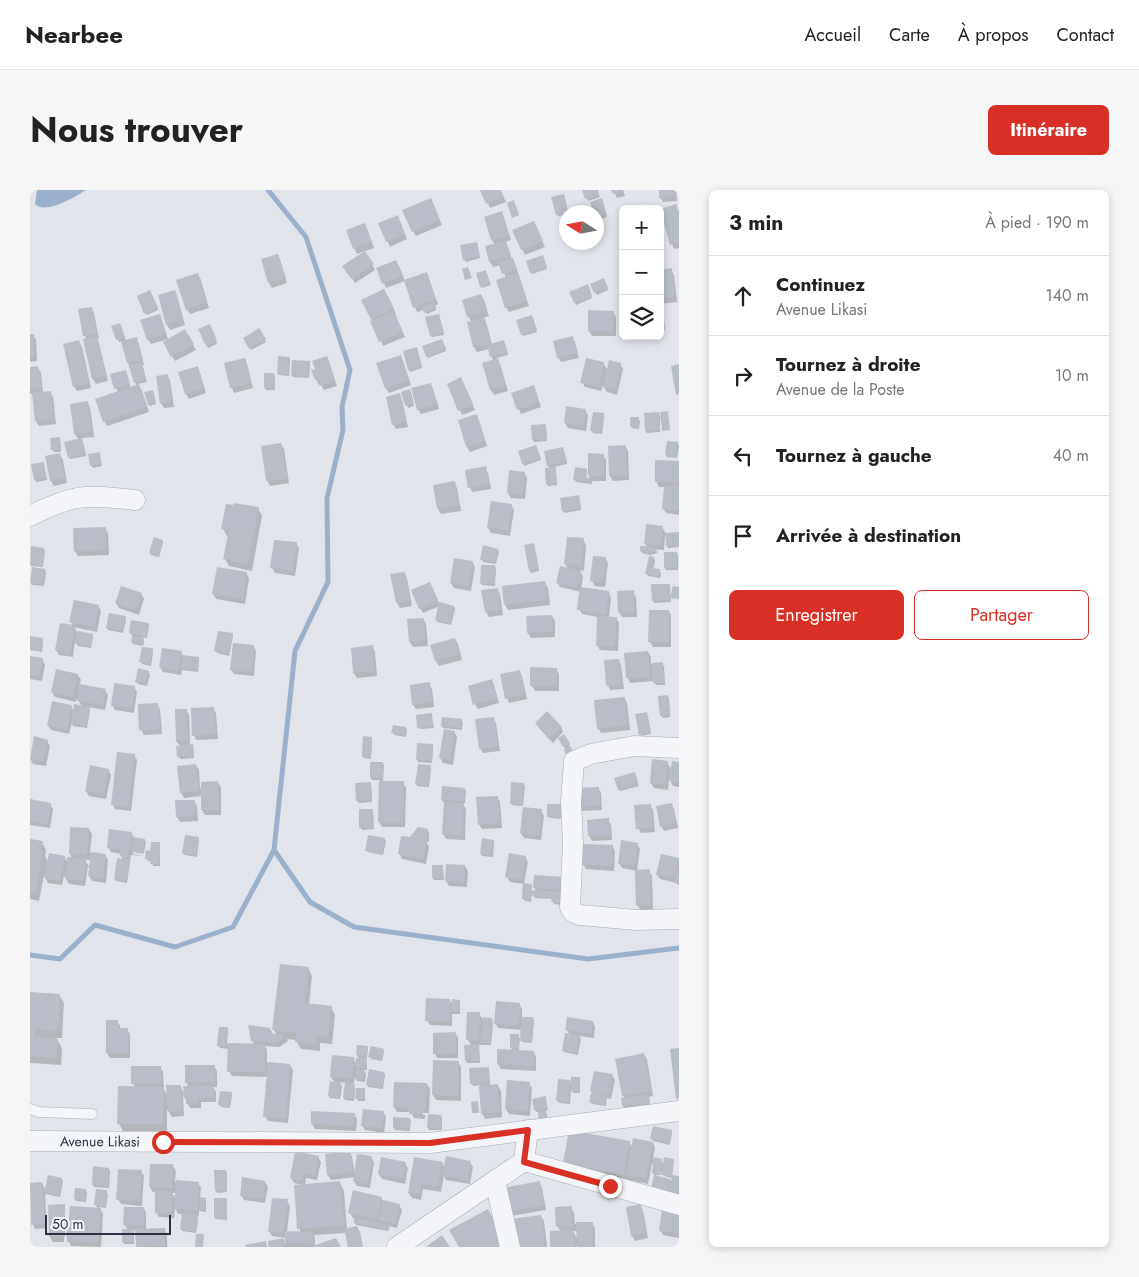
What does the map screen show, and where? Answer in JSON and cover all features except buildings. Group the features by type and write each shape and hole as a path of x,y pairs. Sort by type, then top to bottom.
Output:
{"street":[{"path":"30,516 44,508 77,498 108,497 135,500"},
{"path":"679,748 634,746 591,754 574,761 571,802 573,843 570,907 573,912 580,915 636,920 679,919"},
{"name":"Avenue Likasi","path":"30,1141 430,1143 679,1111"},
{"path":"524,1162 528,1130"},
{"path":"397,1247 524,1162 679,1205"},
{"path":"495,1181 510,1247"}],"lane":[{"path":"30,1109 39,1112 92,1114"}],"water":[{"path":"37,190 86,190 61,204 40,207 35,204"}],"waterway":[{"path":"268,190 306,237 350,370 342,407 343,430 327,498 328,582 295,651 274,850 310,902 354,927 588,959 679,948"},
{"path":"30,955 60,959 95,925 175,947 233,927 274,850"}],"route":[{"path":"163,1142 430,1143 528,1130 524,1162 610,1186"}]}
